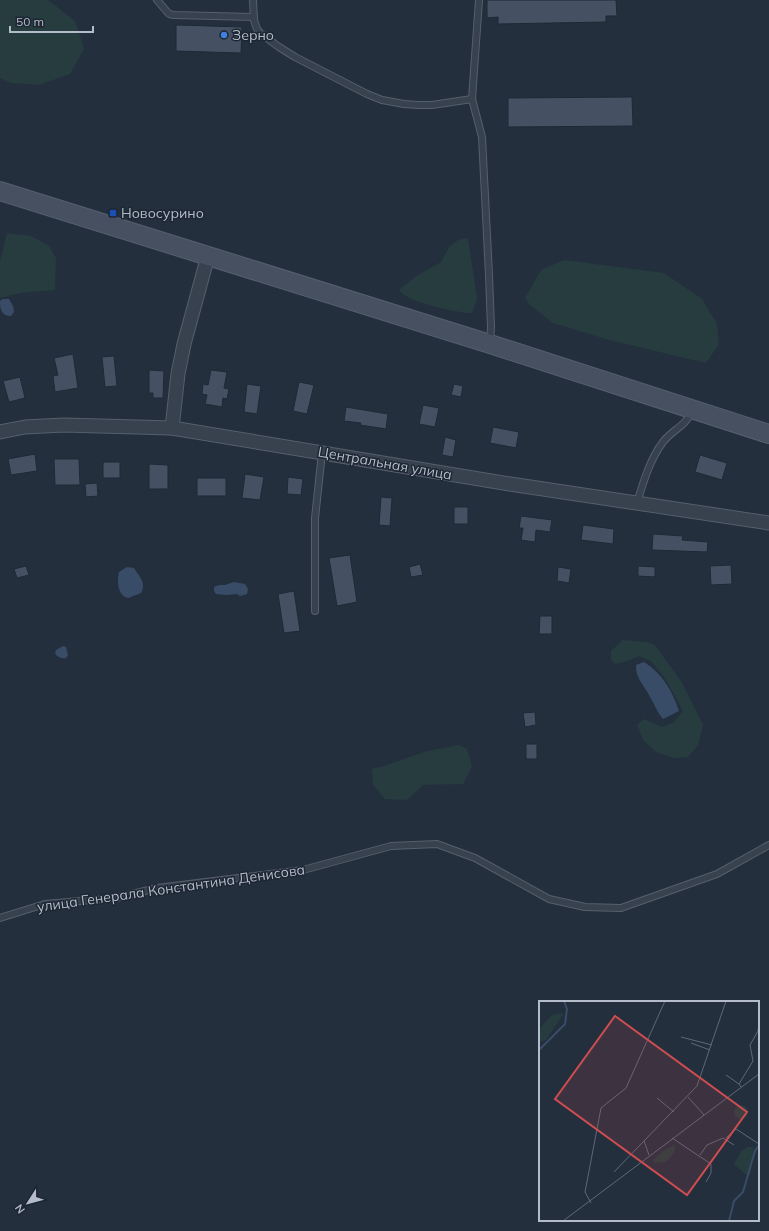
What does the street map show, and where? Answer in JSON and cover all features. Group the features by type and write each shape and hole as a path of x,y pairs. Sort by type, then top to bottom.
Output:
{"main road":[{"path":"0,191 490,344 769,434"}],"street":[{"path":"172,428 178,374 184,344 208,256"},
{"name":"Центральная улица","path":"0,432 25,427 76,425 172,428 200,434 322,452 510,484 769,523"}],"lane":[{"path":"157,0 170,14 174,15 254,17"},
{"path":"253,0 254,17 260,33 279,47 366,94 382,100 418,105 432,105 472,99"},
{"path":"479,0 472,99 482,137 490,275 490,344"},
{"path":"637,503 648,469 663,442 689,418 692,410"},
{"path":"315,611 315,518 322,452"},
{"name":"улица Генерала Константина Денисова","path":"0,918 45,904 116,898 157,888 303,870 390,846 437,844 475,858 549,899 585,906 621,908 717,874 769,845"}],"green space":[{"path":"0,0 48,0 75,21 84,49 70,74 39,85 11,83 0,78"},
{"path":"7,233 31,236 49,246 56,258 55,290 20,293 0,298 0,261"},
{"path":"468,238 477,299 472,313 458,312 428,305 411,299 399,290 415,277 441,262 449,247 458,240"},
{"path":"564,260 664,273 702,299 717,324 719,344 706,363 609,340 553,323 530,305 525,298 541,270"},
{"path":"623,640 654,644 681,681 703,725 698,745 688,757 674,758 656,752 644,741 637,725 644,719 662,727 674,722 683,711 665,678 651,661 639,656 628,661 615,664 611,660 611,651"},
{"path":"459,745 467,749 472,766 463,784 423,785 407,800 385,799 373,785 372,769 427,751"}],"water":[{"path":"3,299 9,299 13,306 14,312 11,316 5,315 2,312 0,301"},
{"path":"127,567 134,568 143,583 141,593 128,598 120,591 118,583 119,572"},
{"path":"234,582 245,584 248,589 247,594 240,596 237,594 216,594 214,591 214,587"},
{"path":"63,646 66,647 68,655 66,658 59,657 55,653 56,650"},
{"path":"644,662 661,677 666,684 674,697 679,711 663,719 637,674 636,665"}],"building":[{"path":"487,0 616,0 617,16 606,16 606,22 498,24 498,17 487,18"},
{"path":"176,25 242,27 241,53 176,51"},
{"path":"632,97 633,126 508,127 508,98"},
{"path":"73,354 78,388 55,392 53,376 58,375 54,358"},
{"path":"114,356 117,386 105,387 102,357"},
{"path":"149,370 164,371 163,398 153,398 153,393 149,393"},
{"path":"211,370 227,372 224,388 229,389 227,399 223,398 222,407 205,404 207,395 202,394 203,384 208,385"},
{"path":"20,377 25,398 9,402 3,381"},
{"path":"299,382 314,385 307,414 293,411"},
{"path":"247,384 261,386 257,414 244,412"},
{"path":"454,384 463,386 461,397 451,395"},
{"path":"423,405 439,408 435,427 419,424"},
{"path":"346,407 388,414 386,429 360,425 361,423 344,421"},
{"path":"493,427 519,432 516,448 490,443"},
{"path":"445,437 456,440 453,457 442,455"},
{"path":"35,454 37,471 11,475 8,459"},
{"path":"700,455 727,463 722,480 695,472"},
{"path":"54,459 79,459 80,485 55,485"},
{"path":"103,462 120,462 120,478 103,478"},
{"path":"149,464 168,465 168,489 149,489"},
{"path":"245,474 264,477 260,500 242,498"},
{"path":"288,477 303,479 301,495 287,494"},
{"path":"197,478 226,478 226,496 197,496"},
{"path":"97,483 98,496 86,497 85,484"},
{"path":"381,497 392,498 390,526 379,525"},
{"path":"454,507 468,507 468,524 454,524"},
{"path":"521,516 552,520 550,532 536,530 535,542 521,540 523,528 519,528"},
{"path":"583,525 614,529 613,544 581,540"},
{"path":"653,534 683,536 682,540 708,542 707,552 652,550"},
{"path":"350,555 357,602 337,606 329,558"},
{"path":"420,564 423,575 411,577 409,567"},
{"path":"731,565 732,584 711,585 710,566"},
{"path":"26,566 29,575 17,578 14,569"},
{"path":"638,566 655,567 655,577 638,576"},
{"path":"558,567 571,569 569,583 557,581"},
{"path":"294,591 300,631 284,633 278,594"},
{"path":"540,616 552,616 552,634 539,634"},
{"path":"535,712 536,725 525,727 523,713"},
{"path":"526,744 537,744 537,759 526,759"}],"place":[{"name":"Зерно","path":"224,35"},
{"name":"Новосурино","path":"113,213"}]}
